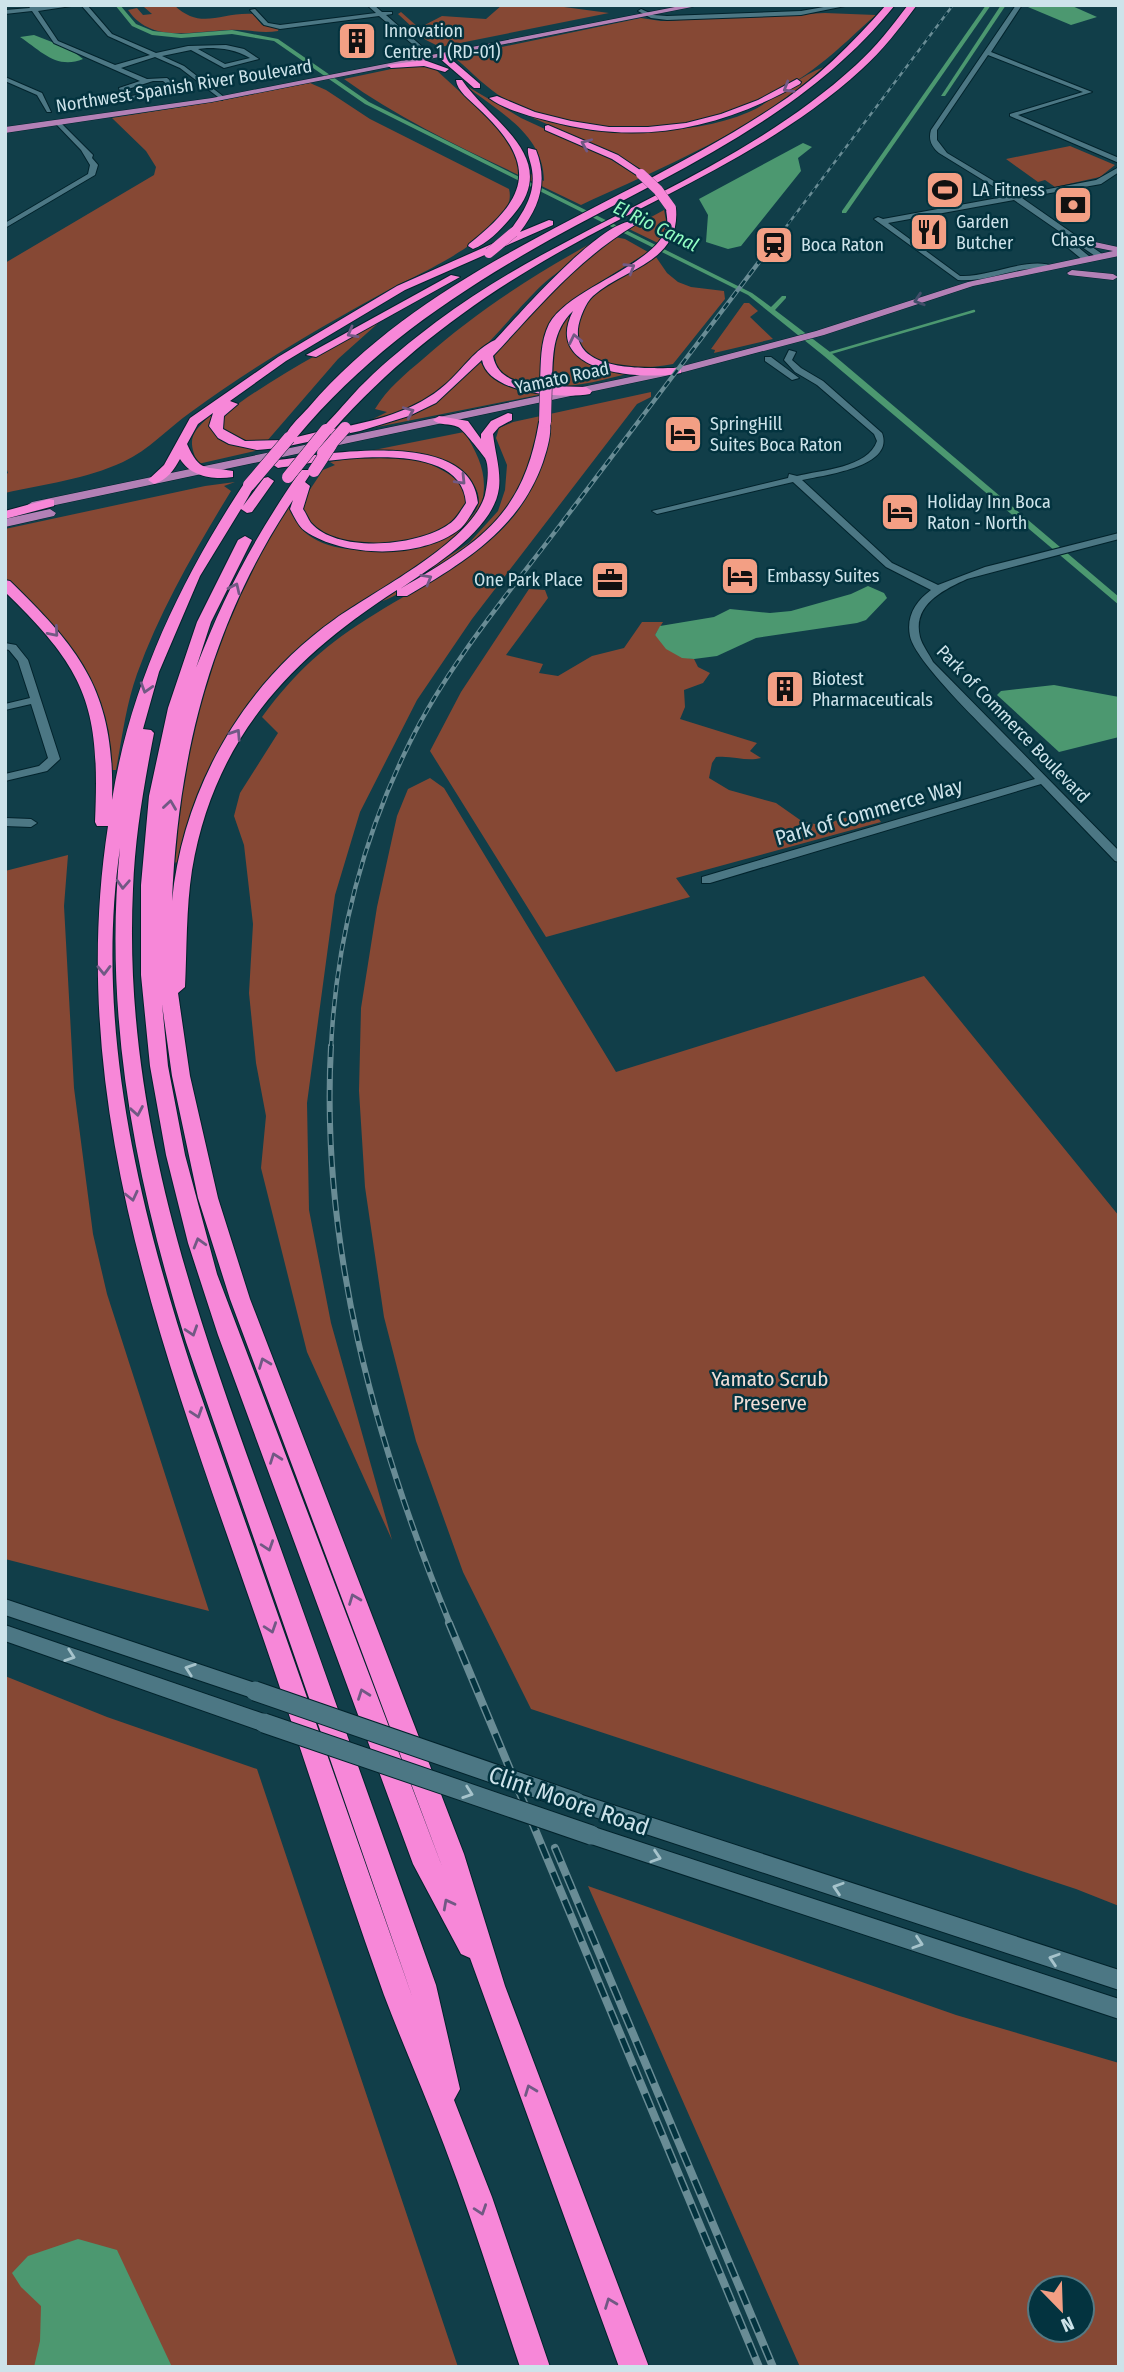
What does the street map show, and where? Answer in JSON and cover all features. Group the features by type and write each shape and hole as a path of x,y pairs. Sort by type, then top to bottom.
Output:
{"highway":[{"path":"634,2367 492,1986 451,1854 229,1265 193,1136 164,960 163,891 168,823 182,740 204,664 231,596 264,534 284,475 289,438 345,378 413,321 485,272 591,225 685,164 764,119 808,88 851,52 891,5"},
{"path":"492,1986 426,1864 219,1307 198,1242 174,1149 155,1037 149,966 148,893 153,824 167,741 188,664 211,606 248,535 304,435 357,380 418,328 490,278 611,214 800,101 853,59 900,5"},
{"path":"106,877 124,768 151,671 196,569 367,387 440,324 591,225 750,144 811,106 864,62 913,5"},
{"path":"611,214 656,210 656,202 769,141 827,102 884,53 923,5"},
{"path":"494,98 539,117 588,127 647,129 707,123 750,109 790,87 834,56 881,17"},
{"path":"284,475 368,453 418,457 458,475 470,489 472,503 458,525 426,541 386,548 350,546 313,532 299,516 298,496 284,475 262,457 311,397 349,358 404,312 489,253 514,232 529,213 536,198 539,177 532,152 519,133 459,82 434,55"},
{"path":"255,706 328,640 449,565 498,526 522,498 542,451 548,343 555,324 574,302 651,255 667,240 674,225 671,208 658,190 641,174 615,157 530,119 494,98 434,55"},
{"path":"391,65 424,62 445,69"},
{"path":"155,480 171,467 188,427 203,414 290,354 483,239 507,218 522,191 525,171 522,154 513,139 459,82"},
{"path":"401,288 464,258 591,225"},
{"path":"586,391 535,389 501,379 490,369 487,360 488,352 562,274 591,225"},
{"path":"458,2145 422,1984 201,1355 172,1265 143,1149 128,1048 122,956 123,883 132,805 146,732 170,657 195,597 225,542 284,475 331,444 396,374 457,323 520,280 591,225"},
{"path":"455,277 259,386 218,415 215,424 218,431 237,443 261,446 383,421 434,399 479,355 496,343"},
{"path":"596,288 581,306 574,320 572,340 578,352 593,362 614,368 677,371"},
{"path":"173,1019 181,891 194,827 224,753 255,706 284,672 317,640 442,552 474,524 492,494 494,477 487,434 495,424 508,417"},
{"path":"439,420 465,425 492,462"},
{"path":"182,446 189,464 197,471 229,474"},
{"path":"5,514 49,503"},
{"path":"5,584 47,624 68,649 83,673 97,708 106,757 103,831 106,877 104,976 113,1084 127,1172 154,1284 398,1996 458,2145 535,2367"}],"main road":[{"name":"Northwest Spanish River Boulevard","path":"5,129 224,96 675,5"},
{"name":"Northwest Spanish River Boulevard","path":"644,12 698,5"},
{"name":"Northwest Spanish River Boulevard","path":"337,74 434,55"},
{"name":"Northwest Spanish River Boulevard","path":"5,129 224,96"},
{"path":"58,123 115,111"},
{"path":"1081,242 1119,250"},
{"name":"Yamato Road","path":"49,503 677,371 797,340 950,290 1119,250"},
{"path":"1101,256 1117,271"},
{"path":"1087,259 1100,268 1117,271"},
{"name":"Yamato Road","path":"5,523 229,474 284,475 465,425 768,359 970,296 1100,268"},
{"path":"1072,274 1117,271"},
{"path":"768,359 797,340"}],"street":[{"path":"5,12 75,5"},
{"path":"84,5 116,39 182,67 224,96"},
{"path":"370,5 434,55"},
{"path":"381,5 434,55"},
{"path":"644,12 661,18 786,14 847,5"},
{"path":"1019,5 932,134 938,149 1015,197 1101,256"},
{"path":"32,8 56,41 80,50 89,58 146,80 166,79 178,90 135,98 124,97 121,87 146,80"},
{"path":"253,10 264,22 280,27 390,13"},
{"path":"116,67 159,55 194,49 229,46 244,50 256,59 224,66 194,49"},
{"path":"985,52 1089,92 1012,115 1119,161"},
{"path":"5,79 40,94 49,111"},
{"path":"5,226 100,172 98,162 83,151 58,123"},
{"path":"950,290 954,281 880,220 1098,182 1119,169"},
{"path":"980,177 1005,199 1087,259"},
{"path":"932,261 956,277 968,279 1027,267 1051,267"},
{"path":"791,477 677,499 660,505 657,511 867,460 876,452 872,427 820,383 790,363 788,360 792,352"},
{"path":"768,359 863,428 876,441"},
{"path":"791,477 879,569 933,591 967,575 1119,536"},
{"name":"Park of Commerce Boulevard","path":"933,591 922,601 914,617 918,648 1119,858"},
{"path":"5,646 12,647 23,660 54,759 43,769 5,778"},
{"path":"5,707 34,700"},
{"name":"Park of Commerce Way","path":"706,880 1043,780"},
{"path":"5,822 31,823"},
{"name":"Clint Moore Road","path":"5,1607 576,1802 1119,1980"},
{"name":"Clint Moore Road","path":"5,1633 591,1835 1119,2009"}],"green space":[{"path":"174,5 184,13 202,19 253,14 262,25 279,28 278,31 266,32 161,32 138,21 128,10 137,8 143,15 152,14 144,7"},
{"path":"502,5 549,5 609,13 440,47 426,40 398,14 401,12 419,28 442,16 486,19"},
{"path":"825,13 876,15 835,52 795,82 739,110 679,125 617,128 534,113 498,95 454,57 641,18 661,21"},
{"path":"415,64 434,68 495,124 516,151 521,169 544,181 542,164 527,137 504,114 465,85 521,118 610,159 638,177 646,172 617,155 531,117 613,129 669,130 696,127 749,112 824,67 769,110 739,128 677,161 581,205 430,131 344,79"},
{"path":"310,83 326,90 370,119 509,189 508,204 499,220 484,235 443,262 339,317 264,363 123,462 80,477 5,493 5,475 8,473 5,464 5,263 154,175 156,167 146,151 112,118"},
{"path":"1070,146 1115,165 1100,177 1055,187 1045,180 1038,182 1006,159"},
{"path":"664,210 667,226 658,243 629,229"},
{"path":"615,237 625,239 648,252 576,297 551,322 553,344 556,331 578,303 572,332 576,352 581,358 631,373 580,384 545,387 528,385 498,370 494,354 566,277"},
{"path":"595,241 542,285 486,346 442,387 419,404 395,415 371,420 387,412 375,409 391,388 464,325 549,267"},
{"path":"656,257 667,273 678,282 691,287 724,291 725,299 673,364 625,367 602,361 581,349 578,326 588,303 609,284"},
{"path":"744,303 749,303 758,311 750,317 773,339 714,353 715,350 711,349"},
{"path":"385,317 338,359 267,441 251,442 223,431 222,416 241,402 302,363"},
{"path":"479,359 499,381 527,391 548,393 367,429 404,417 444,395"},
{"path":"651,392 651,397 637,404 472,619 417,700 360,812 335,895 307,1103 309,1210 331,1323 392,1540 307,1352 261,1168 266,1116 256,1063 249,993 253,924 244,845 234,816 240,793 278,733 262,717 300,672 327,647 358,625 466,559 513,517 531,490 543,458 550,419 538,422 535,449 528,472 505,511 472,543 399,593 379,602 469,543 498,511 505,490 507,465 496,438 499,428 513,422"},
{"path":"210,416 213,416 210,426 214,433 226,442 241,447 264,449 198,464 193,437"},
{"path":"464,432 479,459 484,486 481,507 473,519 437,551 330,624 252,701 234,724 213,761 189,821 179,862 173,863 179,791 195,709 239,589 287,504 292,505 304,532 332,546 370,550 410,546 446,534 471,517 478,496 461,472 431,461 394,456 374,450"},
{"path":"373,455 415,460 451,475 465,490 465,509 445,530 417,540 385,545 339,538 325,533 308,520 303,500 323,470 335,465 330,462"},
{"path":"235,482 224,486 231,491 167,604 146,650 133,686 116,770 110,770 88,675 60,634 5,580 5,529"},
{"path":"529,589 545,590 548,598 506,655 543,664 539,673 558,676 592,656 624,648 642,622 663,622 655,635 682,657 694,659 698,667 710,673 703,683 684,690 685,707 680,719 757,743 750,751 761,758 716,757 709,778 729,790 776,803 803,822 821,825 872,810 881,822 676,878 690,897 546,937 430,751 461,692"},
{"name":"Yamato Scrub Preserve","path":"430,778 444,788 616,1072 924,976 1119,1216 1119,1906 1076,1889 531,1709 463,1572 416,1441 384,1317 365,1187 359,1091 361,1008 377,907 397,816 408,789"},
{"path":"68,855 64,906 74,1088 93,1234 107,1294 209,1611 5,1559 5,871"},
{"path":"5,1676 107,1717 257,1769 458,2367 5,2367"},
{"path":"588,1886 956,2015 1119,2063 1119,2367 800,2367"}],"shaded area":[{"path":"1070,5 1097,17 1071,25 1028,7"},
{"path":"34,35 70,49 83,59 74,62 57,61 20,37"},
{"path":"803,143 812,147 798,158 801,171 741,246 728,249 706,242 708,215 699,199"},
{"path":"868,586 884,593 887,598 866,620 756,638 717,656 682,658 666,649 655,635 660,626 714,617 730,609 770,613 791,611 851,594"},
{"path":"1054,685 1119,697 1119,737 1059,752 997,695 1001,691"},
{"path":"78,2239 117,2250 172,2367 34,2367 40,2341 41,2306 21,2287 12,2273 28,2256"}],"waterway":[{"name":"El Rio Canal","path":"117,5 134,25 152,33 181,36 232,32 276,40 367,103 750,294 771,311"},
{"path":"844,212 989,5"},
{"path":"943,95 1004,5"},
{"path":"771,311 784,297"},
{"name":"El Rio Canal","path":"771,311 827,354 1119,602"},
{"path":"827,354 974,311"}],"railway":[{"path":"758,264 953,5"},
{"path":"331,1048 339,969 354,891 378,816 426,712 483,626 759,262"},
{"path":"331,1046 330,1121 334,1195 344,1269 358,1341 398,1485 450,1624"},
{"path":"449,1623 759,2367"},
{"path":"555,1848 773,2367"}],"place":[{"name":"Innovation Centre 1 (RD-01)","path":"357,41"},
{"name":"LA Fitness","path":"945,190"},
{"name":"Chase","path":"1073,205"},
{"name":"Garden Butcher","path":"929,232"},
{"name":"Boca Raton","path":"774,245"},
{"name":"SpringHill Suites Boca Raton","path":"683,434"},
{"name":"Holiday Inn Boca Raton - North","path":"900,512"},
{"name":"Embassy Suites","path":"740,576"},
{"name":"One Park Place","path":"610,580"},
{"name":"Biotest Pharmaceuticals","path":"785,689"}]}
